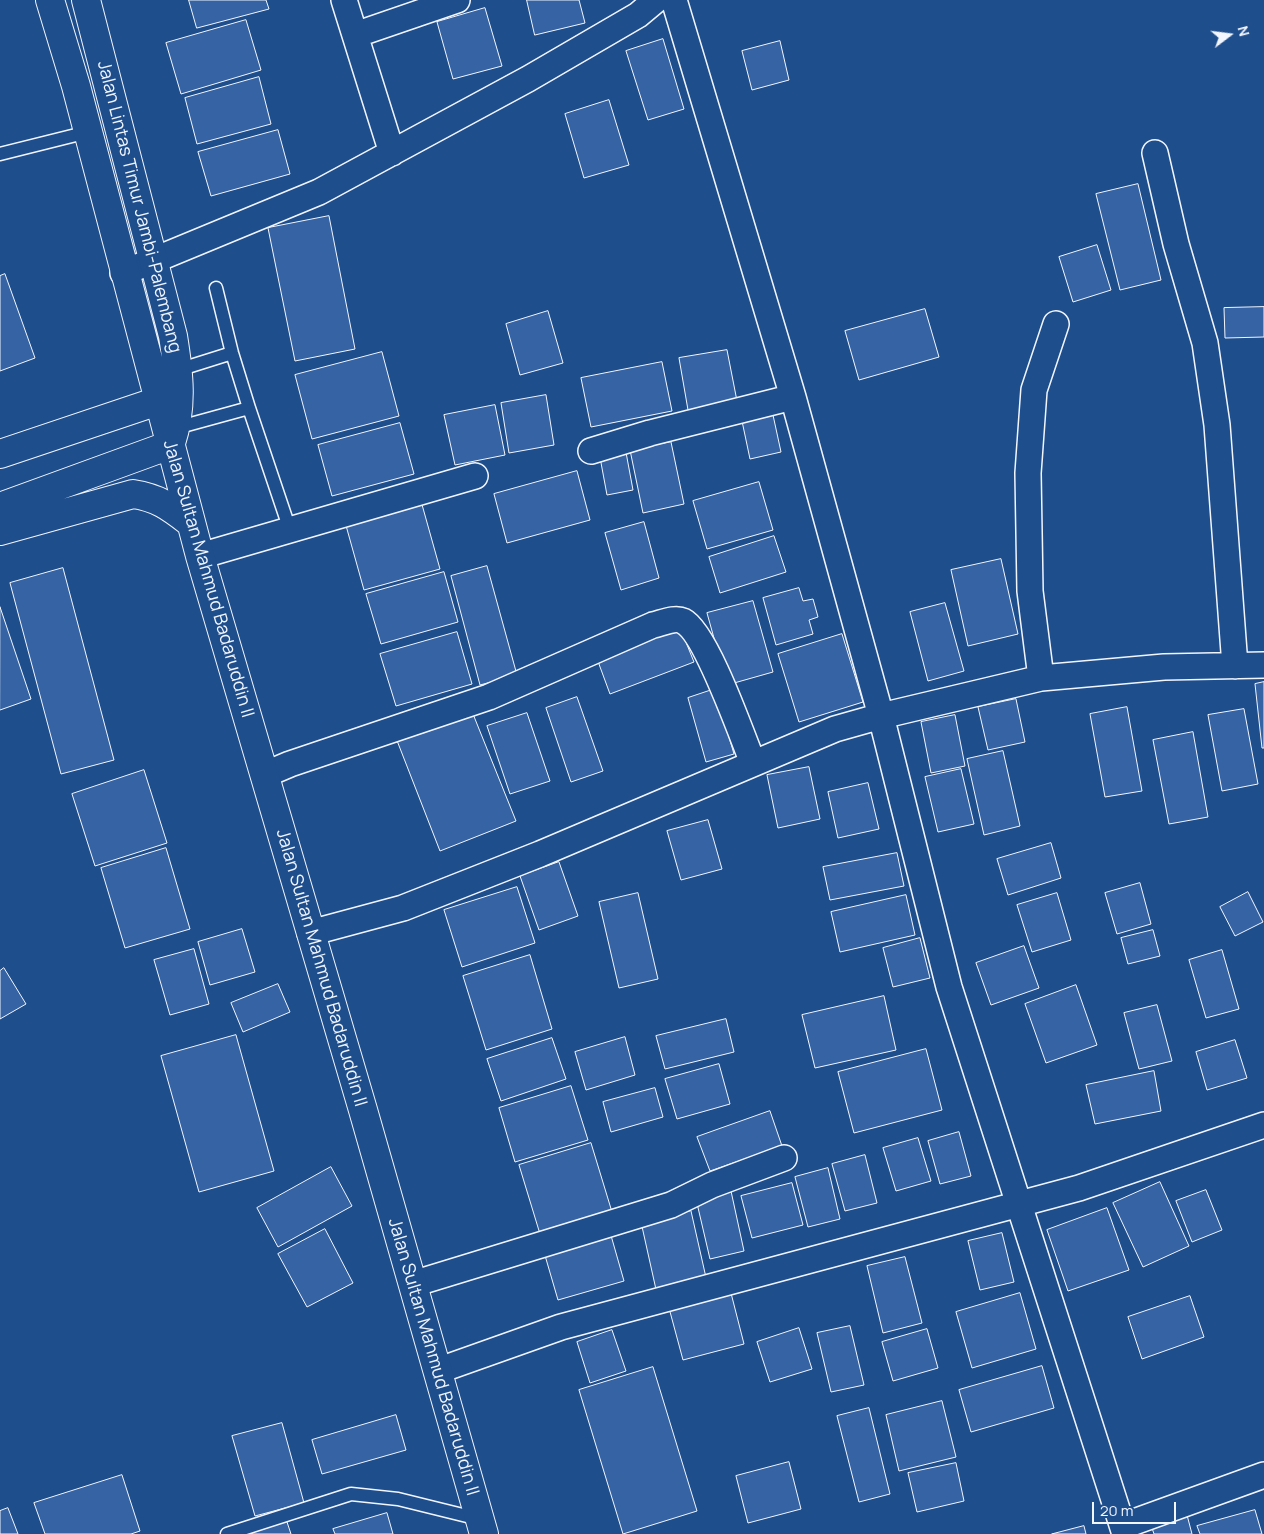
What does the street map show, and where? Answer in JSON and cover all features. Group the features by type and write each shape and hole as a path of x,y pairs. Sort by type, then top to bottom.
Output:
{"highway":[{"name":"Jalan Lintas Timur Jambi-Palembang","path":"50,0 88,132 158,401"},
{"name":"Jalan Lintas Timur Jambi-Palembang","path":"86,0 173,336 178,370 180,406 173,436"},
{"name":"Jalan Sultan Mahmud Badaruddin II","path":"158,401 173,436 191,523 200,556 482,1526"},
{"path":"0,454 158,401"},
{"path":"0,507 173,436"},
{"path":"0,531 133,494 165,502 191,523"}],"street":[{"path":"344,0 392,153"},
{"path":"355,35 457,0"},
{"path":"123,272 155,261 319,192 536,74 638,15 656,0"},
{"path":"674,0 793,398 881,716 949,988 1124,1530 1264,1475"},
{"path":"1155,153 1176,244 1205,343 1217,425 1234,666"},
{"path":"1040,678 1030,591 1028,473 1034,390 1056,324"},
{"path":"591,451 658,431 793,398"},
{"path":"200,556 475,476"},
{"path":"264,774 489,697 653,625 677,619 684,621 696,632 722,687 753,763"},
{"path":"310,933 404,908 540,854 836,729 881,716 1040,678 1164,666 1264,665"},
{"path":"437,1371 561,1327 1079,1188 1264,1125"},
{"path":"413,1284 671,1205 712,1185 784,1158"}],"lane":[{"path":"0,154 88,132"},
{"path":"216,288 232,353 290,530"},
{"path":"178,370 232,353"},
{"path":"173,436 249,408"},
{"path":"227,1534 351,1494 398,1499 482,1526"}],"building":[{"path":"189,0 266,0 269,9 197,28"},
{"path":"527,0 579,0 585,23 535,35"},
{"path":"485,8 502,66 453,79 437,22"},
{"path":"246,20 261,70 181,94 166,43"},
{"path":"663,39 684,109 648,120 626,51"},
{"path":"780,41 789,80 752,90 742,51"},
{"path":"259,77 271,124 197,144 185,98"},
{"path":"609,100 629,165 584,178 565,114"},
{"path":"278,130 290,174 211,196 198,152"},
{"path":"1138,184 1161,280 1120,290 1096,194"},
{"path":"329,216 355,349 295,361 268,228"},
{"path":"1097,245 1111,290 1073,302 1059,257"},
{"path":"5,274 35,358 0,371 0,276"},
{"path":"1264,307 1264,337 1225,338 1224,308"},
{"path":"925,309 939,357 859,380 845,331"},
{"path":"548,311 563,363 520,375 506,324"},
{"path":"727,350 737,401 688,410 679,358"},
{"path":"382,352 399,416 312,439 295,375"},
{"path":"662,362 672,411 591,427 581,378"},
{"path":"546,395 554,445 509,453 501,403"},
{"path":"495,405 505,455 455,465 444,415"},
{"path":"773,415 781,452 750,459 742,421"},
{"path":"400,423 414,474 332,496 318,445"},
{"path":"671,442 684,504 643,513 630,450"},
{"path":"625,447 633,490 607,495 599,452"},
{"path":"577,471 590,520 507,543 494,494"},
{"path":"759,482 773,530 707,549 693,501"},
{"path":"421,501 440,569 364,590 345,522"},
{"path":"644,522 659,578 621,590 605,533"},
{"path":"774,536 786,572 720,593 709,557"},
{"path":"1001,559 1018,634 968,646 951,570"},
{"path":"487,566 517,675 480,685 451,576"},
{"path":"63,568 114,760 61,774 10,583"},
{"path":"444,572 458,622 381,644 366,594"},
{"path":"799,588 803,601 813,599 818,617 809,620 813,634 776,645 763,598"},
{"path":"753,601 773,672 727,685 707,613"},
{"path":"945,603 964,671 928,681 910,612"},
{"path":"0,607 31,699 0,710"},
{"path":"679,625 694,662 610,694 596,656"},
{"path":"457,632 472,684 396,706 380,654"},
{"path":"842,634 863,702 799,722 778,654"},
{"path":"1264,682 1264,748 1262,748 1255,684"},
{"path":"715,689 734,754 706,762 688,698"},
{"path":"577,697 603,771 571,782 546,708"},
{"path":"1016,699 1025,742 988,750 978,707"},
{"path":"1127,707 1142,791 1105,797 1090,714"},
{"path":"471,709 516,821 440,851 396,738"},
{"path":"1244,709 1258,784 1222,791 1208,715"},
{"path":"527,713 550,781 510,794 487,726"},
{"path":"955,715 965,766 931,773 921,722"},
{"path":"1193,732 1208,817 1169,824 1153,740"},
{"path":"1003,751 1020,826 984,835 967,759"},
{"path":"809,767 820,819 778,828 767,775"},
{"path":"961,769 974,824 938,832 925,777"},
{"path":"144,770 167,843 95,866 72,794"},
{"path":"868,783 879,829 838,838 828,792"},
{"path":"708,820 722,869 681,880 667,831"},
{"path":"1051,843 1061,878 1008,895 997,859"},
{"path":"166,848 190,929 125,948 101,868"},
{"path":"897,853 904,886 830,900 823,867"},
{"path":"559,862 578,916 539,930 520,876"},
{"path":"1140,883 1151,924 1117,934 1105,893"},
{"path":"517,887 535,943 462,967 444,910"},
{"path":"1248,892 1263,922 1235,936 1220,907"},
{"path":"638,893 658,979 619,988 599,902"},
{"path":"1057,893 1071,940 1032,952 1017,905"},
{"path":"906,895 915,935 840,952 831,912"},
{"path":"242,929 255,972 210,985 198,942"},
{"path":"1153,930 1160,956 1128,964 1121,938"},
{"path":"920,938 930,978 893,987 883,948"},
{"path":"1024,946 1039,988 991,1005 976,963"},
{"path":"194,949 209,1004 170,1015 154,960"},
{"path":"1222,950 1239,1009 1206,1018 1189,960"},
{"path":"530,955 552,1029 486,1050 463,976"},
{"path":"4,968 26,1004 0,1019 0,971"},
{"path":"278,984 290,1012 243,1032 231,1003"},
{"path":"1076,985 1097,1045 1046,1063 1025,1004"},
{"path":"884,996 896,1050 815,1068 802,1015"},
{"path":"1157,1005 1172,1061 1139,1069 1124,1013"},
{"path":"726,1019 734,1052 665,1069 656,1036"},
{"path":"236,1035 274,1171 199,1192 161,1056"},
{"path":"625,1037 635,1075 586,1090 575,1052"},
{"path":"552,1038 566,1079 501,1101 487,1059"},
{"path":"1235,1040 1247,1078 1207,1090 1196,1052"},
{"path":"926,1049 942,1110 854,1133 838,1072"},
{"path":"719,1064 730,1104 677,1119 665,1079"},
{"path":"1154,1071 1161,1111 1095,1124 1086,1085"},
{"path":"571,1086 588,1140 515,1162 499,1108"},
{"path":"655,1088 663,1117 611,1132 603,1102"},
{"path":"770,1111 782,1146 710,1171 697,1137"},
{"path":"959,1132 971,1176 940,1184 928,1141"},
{"path":"918,1138 931,1181 896,1191 883,1148"},
{"path":"591,1143 612,1212 540,1234 519,1165"},
{"path":"865,1155 877,1203 845,1211 832,1164"},
{"path":"331,1167 352,1206 278,1247 257,1208"},
{"path":"828,1168 840,1219 808,1227 795,1177"},
{"path":"1160,1182 1189,1246 1143,1267 1113,1203"},
{"path":"792,1183 803,1225 752,1238 741,1196"},
{"path":"1206,1190 1222,1230 1192,1242 1176,1201"},
{"path":"731,1191 744,1251 710,1259 696,1199"},
{"path":"1107,1208 1129,1270 1068,1291 1047,1230"},
{"path":"691,1211 707,1282 657,1294 641,1222"},
{"path":"325,1229 353,1283 307,1307 278,1254"},
{"path":"610,1232 624,1281 558,1300 544,1252"},
{"path":"1002,1233 1014,1282 980,1290 968,1241"},
{"path":"905,1257 922,1323 883,1333 867,1266"},
{"path":"731,1293 744,1344 683,1360 669,1308"},
{"path":"1020,1293 1036,1349 972,1368 956,1312"},
{"path":"1190,1296 1204,1337 1142,1359 1128,1317"},
{"path":"850,1326 864,1385 831,1392 817,1333"},
{"path":"799,1328 812,1369 770,1382 757,1342"},
{"path":"927,1329 938,1368 893,1381 882,1342"},
{"path":"612,1330 626,1371 590,1383 577,1342"},
{"path":"1042,1366 1054,1408 971,1432 959,1390"},
{"path":"653,1367 697,1511 623,1534 579,1390"},
{"path":"942,1401 956,1457 899,1471 886,1415"},
{"path":"869,1408 890,1494 859,1502 837,1416"},
{"path":"396,1415 406,1450 322,1474 312,1440"},
{"path":"282,1423 304,1503 255,1516 232,1436"},
{"path":"789,1462 801,1509 748,1523 736,1476"},
{"path":"956,1463 964,1501 917,1512 908,1473"},
{"path":"122,1475 140,1531 131,1534 45,1534 34,1503"},
{"path":"8,1508 18,1534 0,1534 0,1511"},
{"path":"1255,1510 1262,1534 1200,1534 1197,1526"},
{"path":"387,1513 393,1534 335,1534 333,1529"},
{"path":"1187,1515 1192,1534 1154,1534 1151,1525"},
{"path":"286,1519 291,1534 252,1534 251,1530"},
{"path":"1084,1526 1086,1534 1052,1534"}]}
